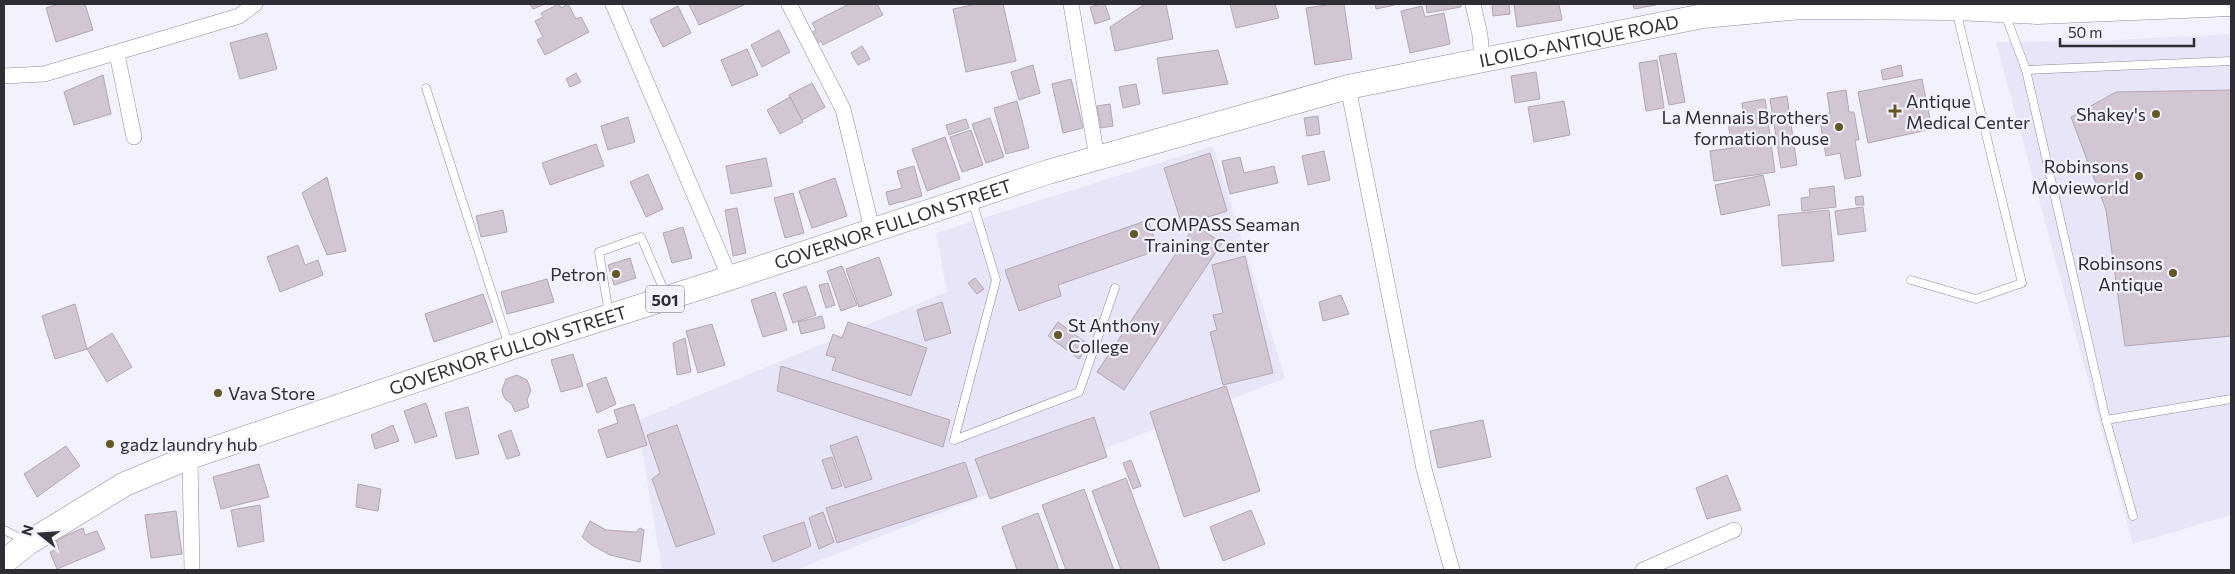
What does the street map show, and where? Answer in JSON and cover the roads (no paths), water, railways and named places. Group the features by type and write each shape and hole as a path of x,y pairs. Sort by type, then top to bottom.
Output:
{"main road":[{"name":"ILOILO-ANTIQUE ROAD","path":"1348,87 1482,60 1702,10 1801,7 1956,8 2037,12 2231,4"},
{"name":"GOVERNOR FULLON STREET","path":"4,562 28,543 125,484 190,458 510,348 730,278 971,197 1098,158 1348,87"}],"street":[{"path":"4,76 44,74 117,54 239,16 255,4"},
{"path":"612,4 730,278"},
{"path":"789,4 843,109 872,229"},
{"path":"1071,4 1098,158"},
{"path":"1473,4 1480,35 1482,60"},
{"path":"117,54 134,137"},
{"path":"1348,87 1424,469 1452,570"},
{"path":"190,458 192,570"},
{"path":"1643,570 1734,530"}],"lane":[{"path":"1912,280 1976,299 2022,283 1956,8"},
{"path":"2004,10 2026,70 2106,420 2133,516"},
{"path":"2026,70 2231,61"},
{"path":"426,88 510,348"},
{"path":"971,197 996,280 954,440 1079,392 1115,288"},
{"path":"609,316 599,252 641,237 667,298"},
{"path":"2106,420 2231,399"},
{"path":"4,530 28,543"}],"place":[{"name":"Antique Medical Center","path":"1895,111"},
{"name":"Shakey's","path":"2156,114"},
{"name":"La Mennais Brothers formation house","path":"1839,127"},
{"name":"Robinsons Movieworld","path":"2139,176"},
{"name":"COMPASS Seaman Training Center","path":"1134,234"},
{"name":"Robinsons Antique","path":"2173,273"},
{"name":"Petron","path":"616,274"},
{"name":"St Anthony College","path":"1058,335"},
{"name":"Vava Store","path":"218,393"},
{"name":"gadz laundry hub","path":"110,444"}]}
